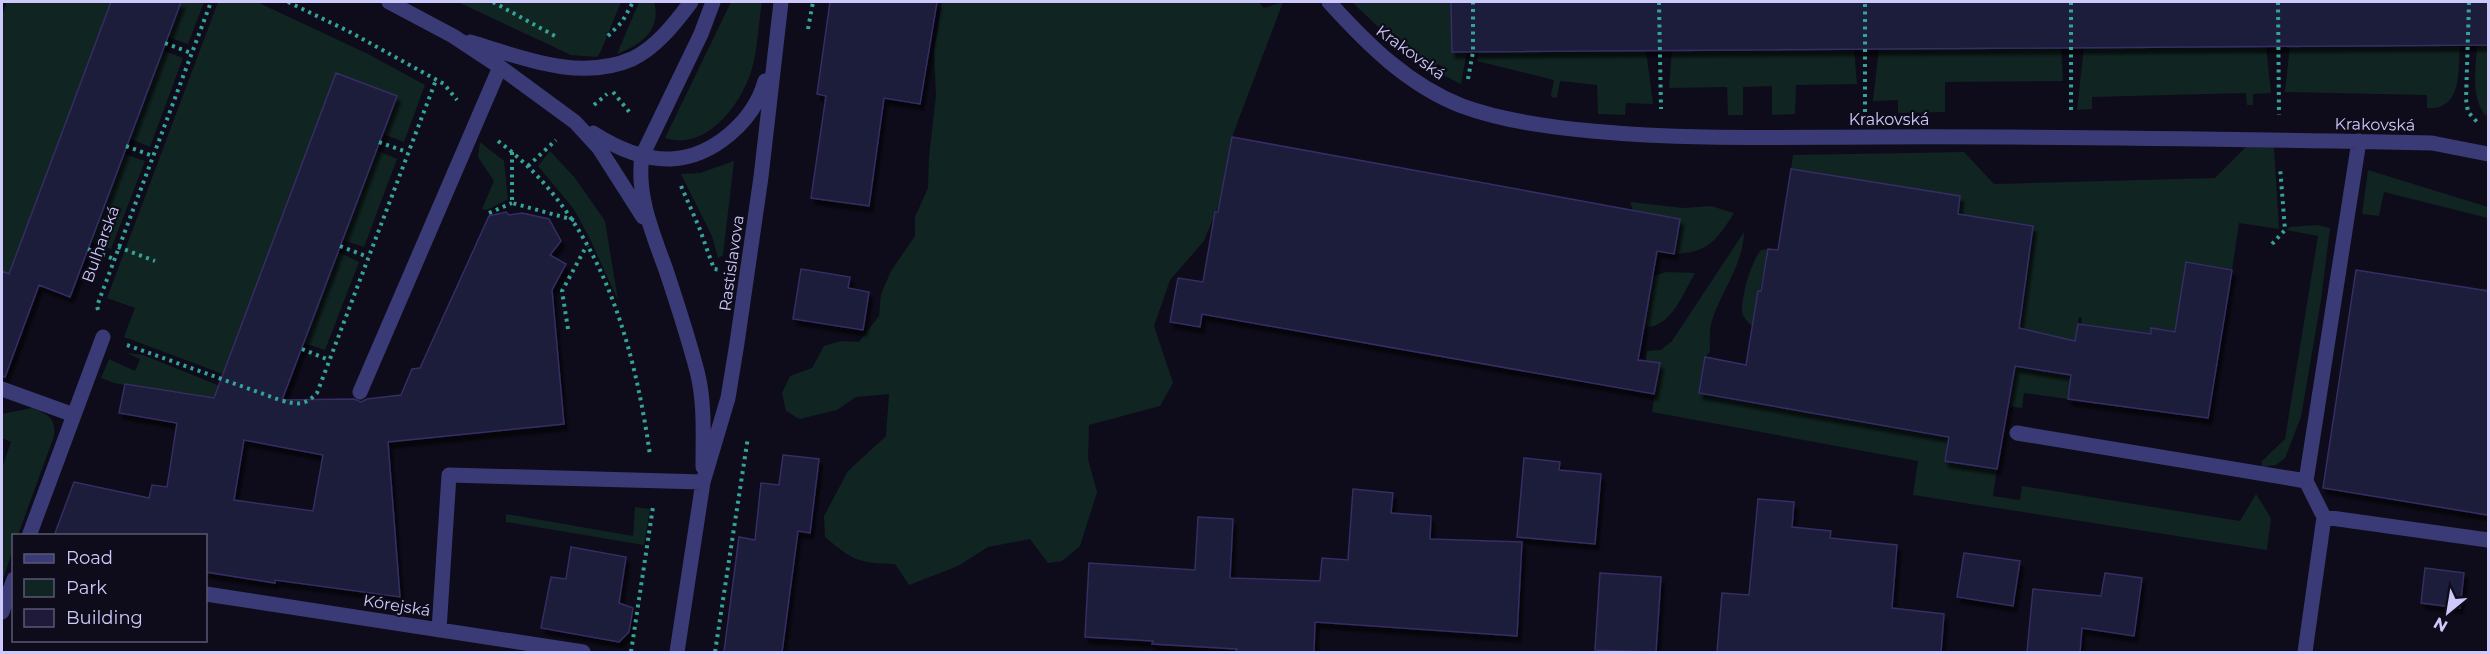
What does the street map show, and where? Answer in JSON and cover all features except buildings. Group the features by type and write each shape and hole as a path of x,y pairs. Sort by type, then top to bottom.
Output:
{"street":[{"name":"Rastislavova","path":"389,2 453,36 575,122 608,142 642,156 670,159 684,157 712,146 730,135 754,108 762,92 775,47"},
{"name":"Rastislavova","path":"453,36 554,65 590,68 632,58 648,49 672,26 691,2"},
{"name":"Rastislavova","path":"704,482 702,413 698,374 652,233 641,187 642,156 701,34 713,2"},
{"name":"Rastislavova","path":"677,652 704,482 728,398 737,343 761,177 781,2"},
{"name":"Krakovská","path":"1329,2 1362,39 1403,73 1445,98 1492,116 1562,129 1661,137 2359,141 2432,143 2488,154"},
{"path":"360,392 500,67"},
{"name":"Rastislavova","path":"575,122 599,148 629,192 652,233"},
{"path":"2305,652 2324,517 2306,482 2359,141"},
{"path":"30,534 103,337"},
{"path":"2,389 74,415"},
{"path":"2017,433 2306,482"},
{"path":"439,630 449,476 704,482"},
{"path":"2324,517 2488,540"},
{"path":"2,612 12,584"},
{"name":"Kórejská","path":"207,594 583,652"}],"path":[{"name":"Bulharská","path":"103,337 97,306 211,2"},
{"path":"288,2 348,31 444,84 475,123 512,152 548,186 574,220 613,297 636,375 653,481 653,517 631,652"},
{"path":"492,2 563,40"},
{"path":"603,39 617,27 633,2"},
{"path":"1464,106 1473,51 1473,2"},
{"path":"1659,2 1661,137"},
{"path":"1865,2 1865,137"},
{"path":"2071,2 2071,138"},
{"path":"2271,244 2285,230 2279,139 2278,2"},
{"path":"2469,2 2466,99 2468,112 2482,127"},
{"path":"165,44 191,53"},
{"path":"103,337 280,400 305,404 317,393 436,80"},
{"path":"379,142 407,152"},
{"path":"126,146 153,156"},
{"path":"512,152 512,203"},
{"path":"489,213 512,203 574,220"},
{"path":"568,329 562,291 587,245"},
{"path":"118,246 155,261"},
{"path":"340,246 368,257"},
{"path":"88,249 114,259"},
{"path":"302,349 329,360"}],"green space":[{"path":"7,2 111,2 9,274 2,271 2,16"},
{"path":"181,2 204,2 188,44 168,37"},
{"path":"218,2 257,2 368,54 425,85 404,142 383,134 397,96 336,73 223,374 124,337 135,308 107,298"},
{"path":"458,2 621,2 597,57 571,55"},
{"path":"639,2 654,2 655,21 648,35 634,46 617,54"},
{"path":"731,2 762,2 755,58 745,88 728,113 706,132 693,138 680,140 665,138"},
{"path":"942,2 1259,2 1264,8 1283,2 1232,137 1219,204 1204,241 1170,280 1154,326 1173,383 1160,406 1089,425 1088,459 1097,492 1080,546 1062,561 1048,563 1030,539 988,547 958,566 909,585 895,564 873,563 857,559 825,537 824,516 848,471 886,436 889,394 856,397 837,410 799,419 786,411 782,393 790,376 812,368 824,346 841,341 859,342 879,316 881,294 891,271 915,236 915,217 928,188 936,95 934,51"},
{"path":"1352,2 1451,2 1452,52 1467,51 1461,84 1443,75 1446,69 1438,64 1434,69 1393,41"},
{"path":"2290,45 2460,45 2456,87 2447,103 2439,107 2427,108 2427,95 2285,92"},
{"path":"2477,45 2488,45 2486,116 2476,91"},
{"path":"2061,46 2063,81 1945,82 1945,112 1898,113 1898,100 1873,101 1879,48"},
{"path":"2084,46 2266,46 2271,93 2253,94 2253,105 2247,105 2246,93 2092,97 2092,109 2077,110"},
{"path":"1854,48 1857,84 1796,85 1795,114 1772,115 1772,86 1743,87 1743,115 1728,115 1727,87 1669,88 1672,50"},
{"path":"162,50 183,58 150,147 129,138"},
{"path":"1646,50 1653,104 1626,103 1625,115 1598,114 1597,85 1560,81 1557,97 1553,98 1551,95 1554,80 1477,61 1479,51"},
{"path":"480,142 504,161 508,199 487,210 482,209 494,181 478,157"},
{"path":"2246,147 2274,147 2279,229 2239,223 2232,270 2186,262 2174,342 2151,328 2151,334 2081,324 2082,318 2079,317 2068,399 2024,393 2022,408 2007,406 2015,367 2021,366 2027,330 2019,328 2033,226 1965,216 1955,397 1945,461 1997,469 1993,496 2020,500 2022,486 2240,521 2256,494 2271,518 2267,550 1913,495 1918,461 1652,412 1660,363 1646,361 1647,351 1661,350 1672,341 1744,232 1740,257 1711,324 1710,352 1705,357 1699,393 1922,432 1960,196 1791,169 1793,155 1964,152 1994,184 2215,178"},
{"path":"376,150 397,159 364,247 343,240"},
{"path":"550,151 575,178 605,221 618,300 573,208 538,166"},
{"path":"124,154 145,161 111,249 90,242"},
{"path":"734,161 723,255 718,258 712,236 681,174 700,173"},
{"path":"2368,170 2488,207 2488,218 2384,192 2379,216 2362,214"},
{"path":"1630,202 1683,208 1711,206 1734,213 1717,238 1703,248 1674,254 1680,219 1633,210"},
{"path":"2317,225 2330,228 2321,300 2301,417 2285,458 2276,465 2261,467 2262,461 2285,439 2318,236 2286,230 2290,227"},
{"path":"1768,249 1752,326 1742,313 1742,303 1757,255 1761,250"},
{"path":"338,252 359,262 325,350 304,343"},
{"path":"1666,272 1695,273 1669,316 1653,326 1644,327 1651,287 1647,278"},
{"path":"127,353 143,355 220,386 305,408 321,398 318,417 114,383 101,378 109,359 135,371 140,359"},
{"path":"32,408 42,412 50,418 54,425 54,436 18,534 12,534 12,552 2,582 2,468 11,442 2,438 2,414"},
{"path":"635,507 650,509 644,545 506,522 506,514 633,536"}]}
